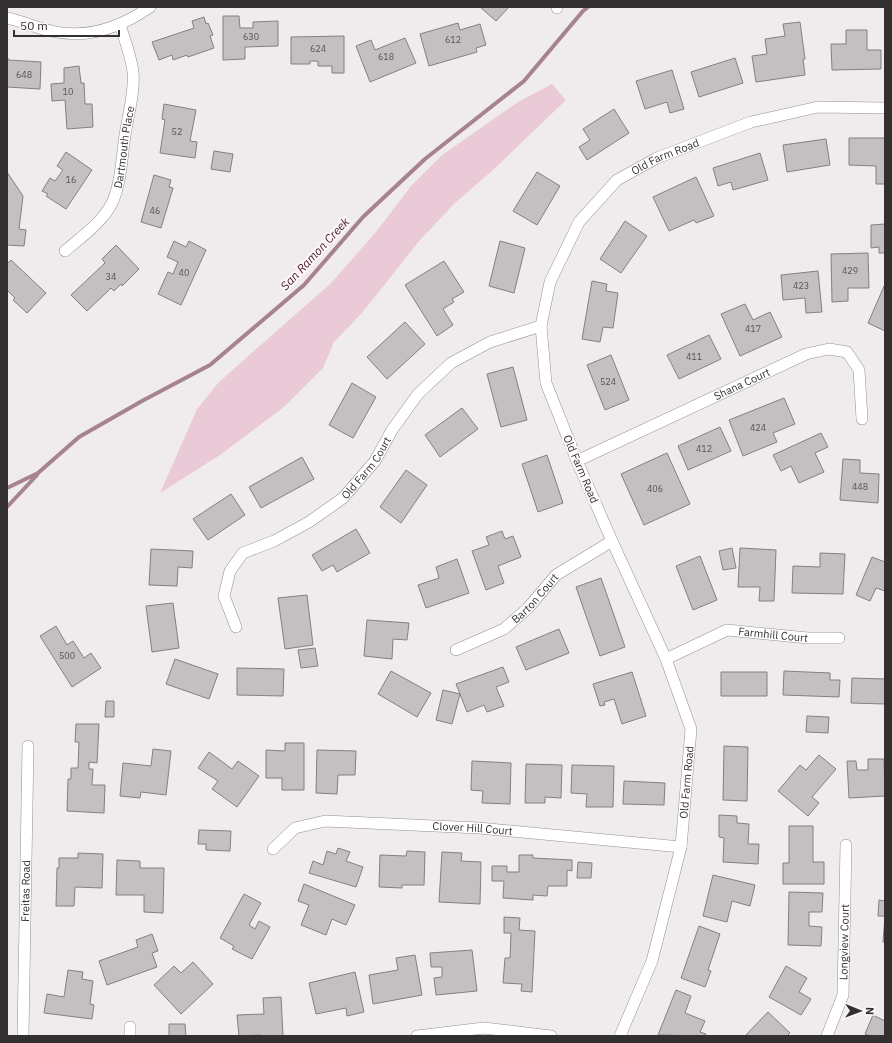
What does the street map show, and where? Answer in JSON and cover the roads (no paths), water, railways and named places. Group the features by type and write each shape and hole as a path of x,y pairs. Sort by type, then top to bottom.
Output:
{"street":[{"path":"7,18 52,32 66,34 104,31 120,25 150,7"},
{"name":"Dartmouth Place","path":"65,250 105,214 112,203 117,188 131,101 133,72 120,25"},
{"name":"Old Farm Road","path":"620,1036 652,961 681,847 691,729 666,659 576,461 546,383 541,326 550,282 579,222 617,180 657,158 751,122 818,108 885,108"},
{"name":"Old Farm Court","path":"236,627 224,596 230,571 243,553 274,540 309,522 343,498 375,461 392,430 418,394 451,363 490,342 541,326"},
{"name":"Shana Court","path":"576,461 806,354 829,348 847,352 859,370 862,419"},
{"name":"Barton Court","path":"456,650 504,629 528,608 556,575 612,541"},
{"name":"Farmhill Court","path":"666,659 727,630 808,638 839,638"},
{"name":"Freitas Road","path":"23,1036 28,746"},
{"name":"Clover Hill Court","path":"273,849 295,828 325,821 480,828 681,847"},
{"name":"Longview Court","path":"827,1036 843,995 846,845"},
{"path":"417,1036 484,1028 551,1036"}],"waterway":[{"name":"San Ramon Creek","path":"7,488 38,473 79,437 142,401 210,365 304,285 363,217 425,159 524,81 588,7"},
{"path":"7,507 37,475"}]}
